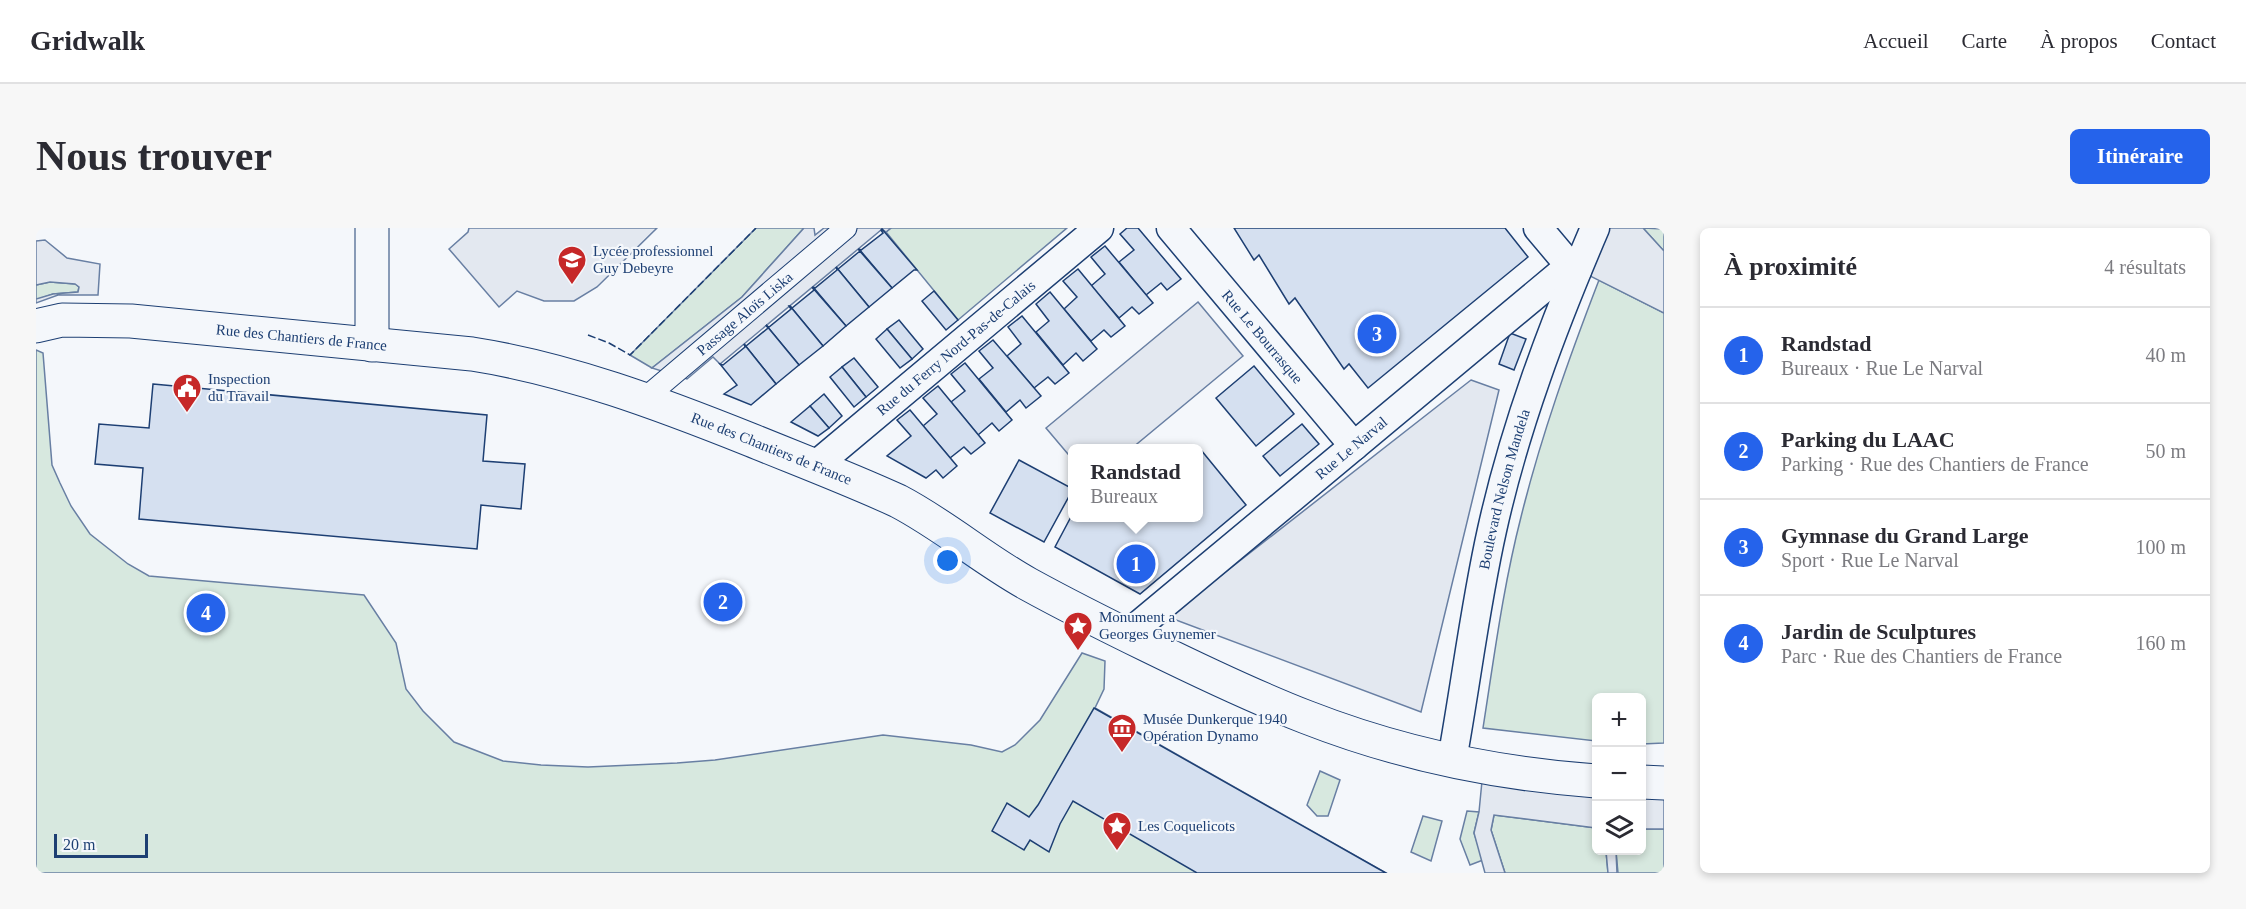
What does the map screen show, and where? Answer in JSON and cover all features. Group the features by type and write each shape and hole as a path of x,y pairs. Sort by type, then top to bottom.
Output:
{"street":[{"path":"372,228 372,345"},
{"name":"Passage Aloïs Liska","path":"644,399 846,228"},
{"name":"Rue du Ferry Nord-Pas-de-Calais","path":"815,466 1099,228"},
{"name":"Rue Le Bourrasque","path":"1171,228 1354,446"},
{"path":"1538,228 1574,268"},
{"name":"Boulevard Nelson Mandela","path":"1452,760 1485,561 1498,504 1532,389 1574,268 1595,228"},
{"name":"Rue Le Narval","path":"1127,635 1354,446 1574,268"},
{"name":"Rue des Chantiers de France","path":"36,326 62,320 131,321 500,359 567,375 644,399 815,466 916,510 1025,583 1223,681 1305,717 1374,740 1452,760 1516,772 1592,781"},
{"path":"1646,782 1664,783"}],"shaded area":[{"path":"469,228 657,228 597,287 574,301 544,301 517,291 499,307 449,249 468,232"},
{"path":"756,228 804,228 742,297 652,368 630,355"},
{"path":"804,228 814,228 815,235 824,228 891,228 886,232 882,229 720,364 713,357 687,379 652,368 742,297"},
{"path":"891,228 1067,228 958,320 886,232"},
{"path":"1605,228 1643,228 1664,251 1664,313 1588,275"},
{"path":"1643,228 1664,229 1664,251"},
{"path":"45,240 67,258 100,264 98,295 58,295 36,303 36,299 53,294 78,292 79,287 75,284 50,282 36,285 36,241"},
{"path":"1599,280 1664,313 1664,743 1646,744 1646,693 1592,693 1592,741 1483,728 1504,596 1521,517 1537,457"},
{"path":"50,282 76,284 79,287 78,292 53,294 36,300 36,285"},
{"path":"1198,302 1243,356 1137,444 1068,444 1068,454 1046,428"},
{"path":"36,350 43,353 52,465 71,506 90,534 128,564 149,576 364,595 396,643 406,689 423,711 454,742 503,761 588,767 677,763 715,760 883,735 971,745 1002,752 1015,745 1040,720 1082,653 1105,661 1104,689 1095,708 1386,873 36,873"},
{"path":"1471,380 1499,390 1421,712 1168,617"},
{"path":"1320,771 1340,780 1328,816 1317,816 1307,805"},
{"path":"1482,781 1592,795 1592,827 1494,815 1491,830 1505,873 1485,873 1474,833"},
{"path":"1646,798 1664,798 1664,829 1646,829"},
{"path":"1467,811 1479,812 1474,833 1483,860 1470,865 1460,839"},
{"path":"1494,815 1592,827 1592,855 1606,855 1608,873 1505,873 1491,830"},
{"path":"1423,816 1442,821 1431,861 1411,852"},
{"path":"1646,829 1664,829 1664,873 1618,873 1616,855 1646,855"},
{"path":"1606,855 1616,855 1617,873 1608,873"}],"building":[{"path":"1127,228 1138,228 1181,279 1167,290 1161,283 1146,295 1119,262 1134,250 1120,234"},
{"path":"1234,228 1505,228 1528,257 1368,388 1349,364 1344,369 1295,298 1289,304 1259,255 1254,260"},
{"path":"882,229 917,270 892,288 859,249 861,250 883,233"},
{"path":"1105,246 1153,303 1139,314 1132,307 1119,318 1091,286 1105,274 1091,257"},
{"path":"860,251 892,288 869,307 836,267 838,269"},
{"path":"836,267 869,307 846,326 813,287 815,288 837,270"},
{"path":"1078,269 1125,326 1111,337 1104,330 1091,341 1064,309 1077,297 1063,281"},
{"path":"812,287 846,326 823,346 790,306 792,308 814,290"},
{"path":"934,291 958,320 946,330 922,301"},
{"path":"1050,292 1097,349 1083,361 1076,353 1063,365 1036,332 1049,321 1036,304"},
{"path":"789,306 823,346 799,365 766,325 769,327 791,309"},
{"path":"1022,316 1069,373 1055,384 1048,377 1034,388 1007,356 1021,344 1008,327"},
{"path":"899,320 923,349 912,359 887,329"},
{"path":"766,325 799,365 776,384 744,344 746,346 768,328"},
{"path":"887,329 912,359 900,368 876,339"},
{"path":"1510,333 1526,339 1514,370 1499,364"},
{"path":"993,340 1041,396 1026,408 1020,400 1006,412 979,379 993,368 979,351"},
{"path":"744,344 776,384 751,405 724,394 737,385 720,364 723,365 745,347"},
{"path":"854,358 878,387 866,397 842,367"},
{"path":"965,363 1012,420 999,431 992,423 978,435 951,402 965,391 951,374"},
{"path":"1254,366 1294,414 1256,446 1216,398"},
{"path":"842,367 866,397 854,407 830,377"},
{"path":"153,384 487,415 483,461 525,464 521,509 481,505 477,549 139,519 143,468 95,464 99,424 149,428"},
{"path":"938,386 985,443 971,454 964,447 950,458 923,426 937,414 923,398"},
{"path":"824,394 842,416 829,428 810,406"},
{"path":"810,406 829,428 818,436 791,422"},
{"path":"910,410 957,466 943,478 936,470 926,478 887,456 911,436 897,420"},
{"path":"1302,424 1319,444 1280,476 1263,456"},
{"path":"1203,452 1246,505 1140,594 1055,547 1068,522 1203,522"},
{"path":"1019,460 1068,486 1068,498 1044,542 990,513"},
{"name":"Musée Dunkerque 1940 Opération Dynamo","path":"1094,708 1386,873 1197,873 1073,801 1060,824 1049,852 1030,840 1024,850 992,831 1007,803 1029,817"}],"fence":[{"path":"588,335 609,343 630,355 756,228"}],"place":[{"name":"Lycée professionnel Guy Debeyre","path":"572,286"},
{"name":"Gymnase du Grand Large","path":"1377,334"},
{"name":"Inspection du Travail","path":"187,414"},
{"name":"Randstad","path":"1136,564"},
{"name":"Parking du LAAC","path":"723,602"},
{"name":"Jardin de Sculptures","path":"206,613"},
{"name":"Monument a Georges Guynemer","path":"1078,652"},
{"name":"Musée Dunkerque 1940 Opération Dynamo","path":"1122,754"},
{"name":"Les Coquelicots","path":"1117,852"}]}
